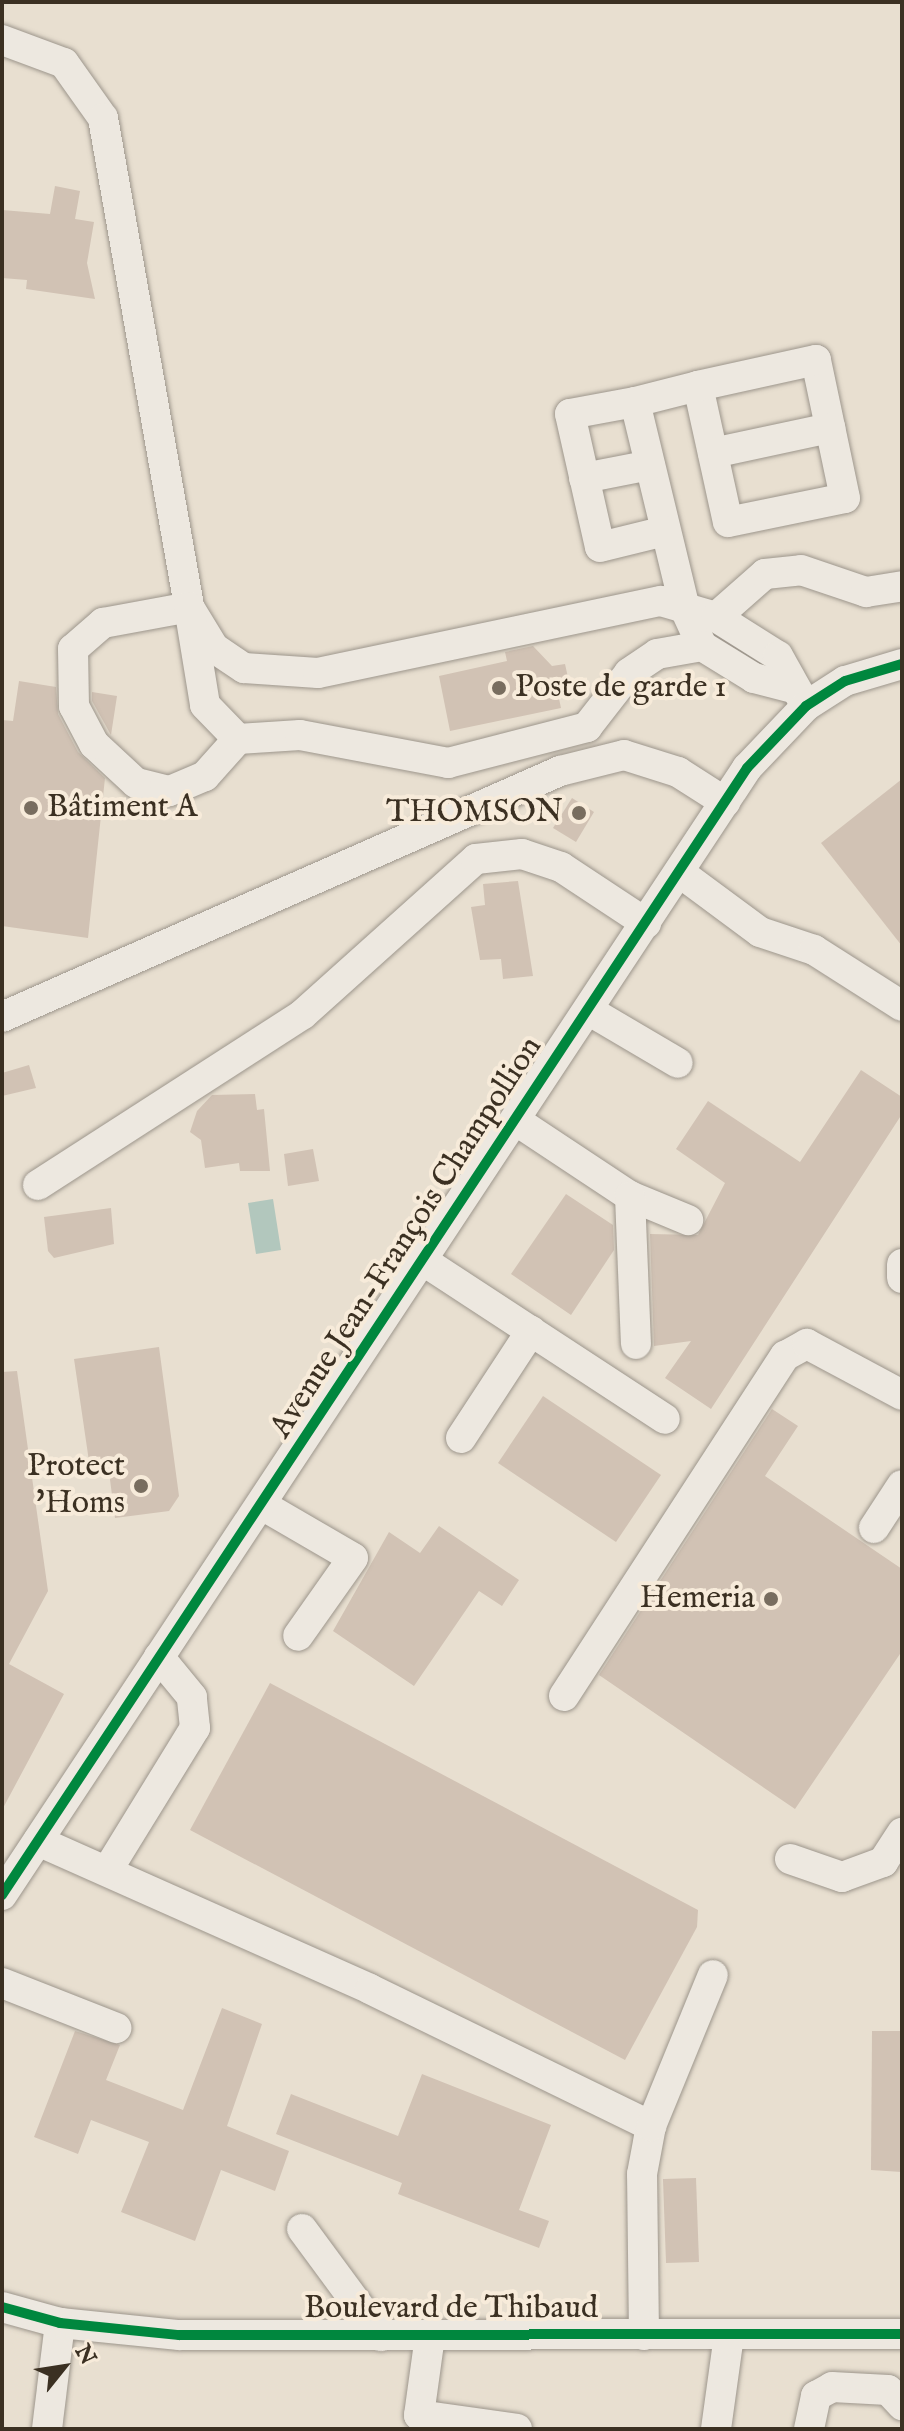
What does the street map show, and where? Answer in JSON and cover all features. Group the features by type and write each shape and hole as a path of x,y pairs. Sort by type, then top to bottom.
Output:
{"street":[{"path":"2,40 64,63 103,118 205,705 238,739"},
{"path":"665,531 600,547 570,414 816,360 845,498 728,522 698,386"},
{"path":"635,402 685,609 702,646 754,678 800,697"},
{"path":"713,453 830,428"},
{"path":"584,478 650,465"},
{"path":"716,617 765,574 801,570 866,592 902,586"},
{"path":"189,607 214,648 244,668 283,675 661,601 716,617 778,656 800,697"},
{"path":"189,607 103,623 73,649 74,706 94,744 136,783 169,791 205,776 238,739 300,735 448,763 587,727 629,673 657,654 702,646"},
{"name":"Avenue Jean-François Champollion","path":"2,1895 725,802 800,697 902,664"},
{"path":"2,1017 560,771 624,755 678,772 725,802"},
{"path":"38,1185 303,1014 476,859 522,854 561,867 646,923"},
{"path":"679,872 760,932 814,950 902,1006"},
{"path":"588,1010 678,1063"},
{"path":"515,1120 630,1196 688,1220"},
{"path":"630,1196 636,1344"},
{"path":"422,1260 665,1419"},
{"path":"902,1264 902,1278"},
{"path":"461,1438 531,1331"},
{"path":"564,1696 785,1356 807,1344 902,1395"},
{"path":"874,1528 902,1485"},
{"path":"262,1505 353,1558 298,1636"},
{"path":"107,1871 195,1728 192,1697 159,1657"},
{"path":"790,1859 842,1877 883,1862 902,1833"},
{"path":"38,1841 651,2126"},
{"path":"644,2335 642,2174 651,2126 713,1975"},
{"path":"2,1983 116,2028"},
{"path":"302,2229 381,2336"},
{"name":"Boulevard de Thibaud","path":"2,2307 60,2323 179,2335 902,2334"},
{"path":"47,2429 60,2323"},
{"path":"716,2429 729,2335"},
{"path":"430,2336 418,2422 517,2429"},
{"path":"809,2429 816,2396 832,2387 888,2390 902,2405"}],"shaded area":[{"path":"273,1199 281,1250 256,1254 248,1203"}],"building":[{"path":"55,186 80,191 75,219 94,222 87,263 95,299 26,289 27,280 2,278 2,210 50,214"},
{"name":"Poste de garde 1","path":"533,646 552,666 565,664 571,691 558,694 561,708 450,731 439,676 507,661 505,652"},
{"name":"Bâtiment A","path":"19,681 56,687 58,714 78,752 105,778 88,938 2,926 2,720 13,721"},
{"path":"92,692 117,696 111,735 92,701"},
{"path":"902,779 902,946 821,843"},
{"name":"THOMSON","path":"572,798 594,812 576,842 553,828"},
{"path":"518,881 533,976 503,979 501,959 480,960 471,907 485,905 483,884"},
{"path":"29,1065 36,1088 2,1096 2,1073"},
{"path":"861,1070 902,1097 902,1114 711,1409 665,1378 691,1341 654,1346 650,1234 698,1235 725,1183 676,1149 708,1101 800,1162"},
{"path":"255,1094 257,1110 264,1109 270,1171 240,1171 239,1163 205,1168 201,1140 190,1132 197,1111 212,1095"},
{"path":"313,1149 319,1181 288,1186 284,1154"},
{"path":"566,1194 613,1225 614,1250 571,1315 511,1274"},
{"path":"111,1208 114,1244 54,1258 48,1251 44,1217"},
{"path":"159,1347 179,1496 169,1511 115,1518 109,1472 91,1475 74,1359"},
{"path":"17,1371 48,1591 9,1664 64,1694 2,1810 2,1372"},
{"path":"543,1396 661,1475 616,1542 498,1463"},
{"name":"Hemeria","path":"772,1409 798,1426 765,1476 902,1569 902,1651 795,1809 599,1675"},
{"path":"439,1526 519,1580 502,1606 479,1591 414,1686 333,1631 389,1532 420,1553"},
{"path":"270,1683 698,1910 697,1927 625,2060 190,1830"},
{"path":"222,2008 262,2024 227,2126 289,2151 275,2191 221,2170 195,2241 121,2212 149,2142 91,2120 78,2154 34,2137 75,2031 120,2045 106,2080 183,2110"},
{"path":"872,2031 902,2031 902,2172 871,2170"},
{"path":"422,2074 551,2125 519,2210 549,2221 539,2248 398,2194 402,2183 276,2134 291,2094 398,2136"},
{"path":"696,2178 699,2262 666,2263 663,2179"}],"cycle path":[{"path":"2,1895 747,768 806,706 845,681 902,664"},
{"path":"2,2307 60,2323 179,2335 902,2334"}],"place":[{"name":"Poste de garde 1","path":"499,688"},
{"name":"Bâtiment A","path":"31,808"},
{"name":"THOMSON","path":"579,813"},
{"name":"Protect 'Homs","path":"141,1486"},
{"name":"Hemeria","path":"771,1599"}]}
